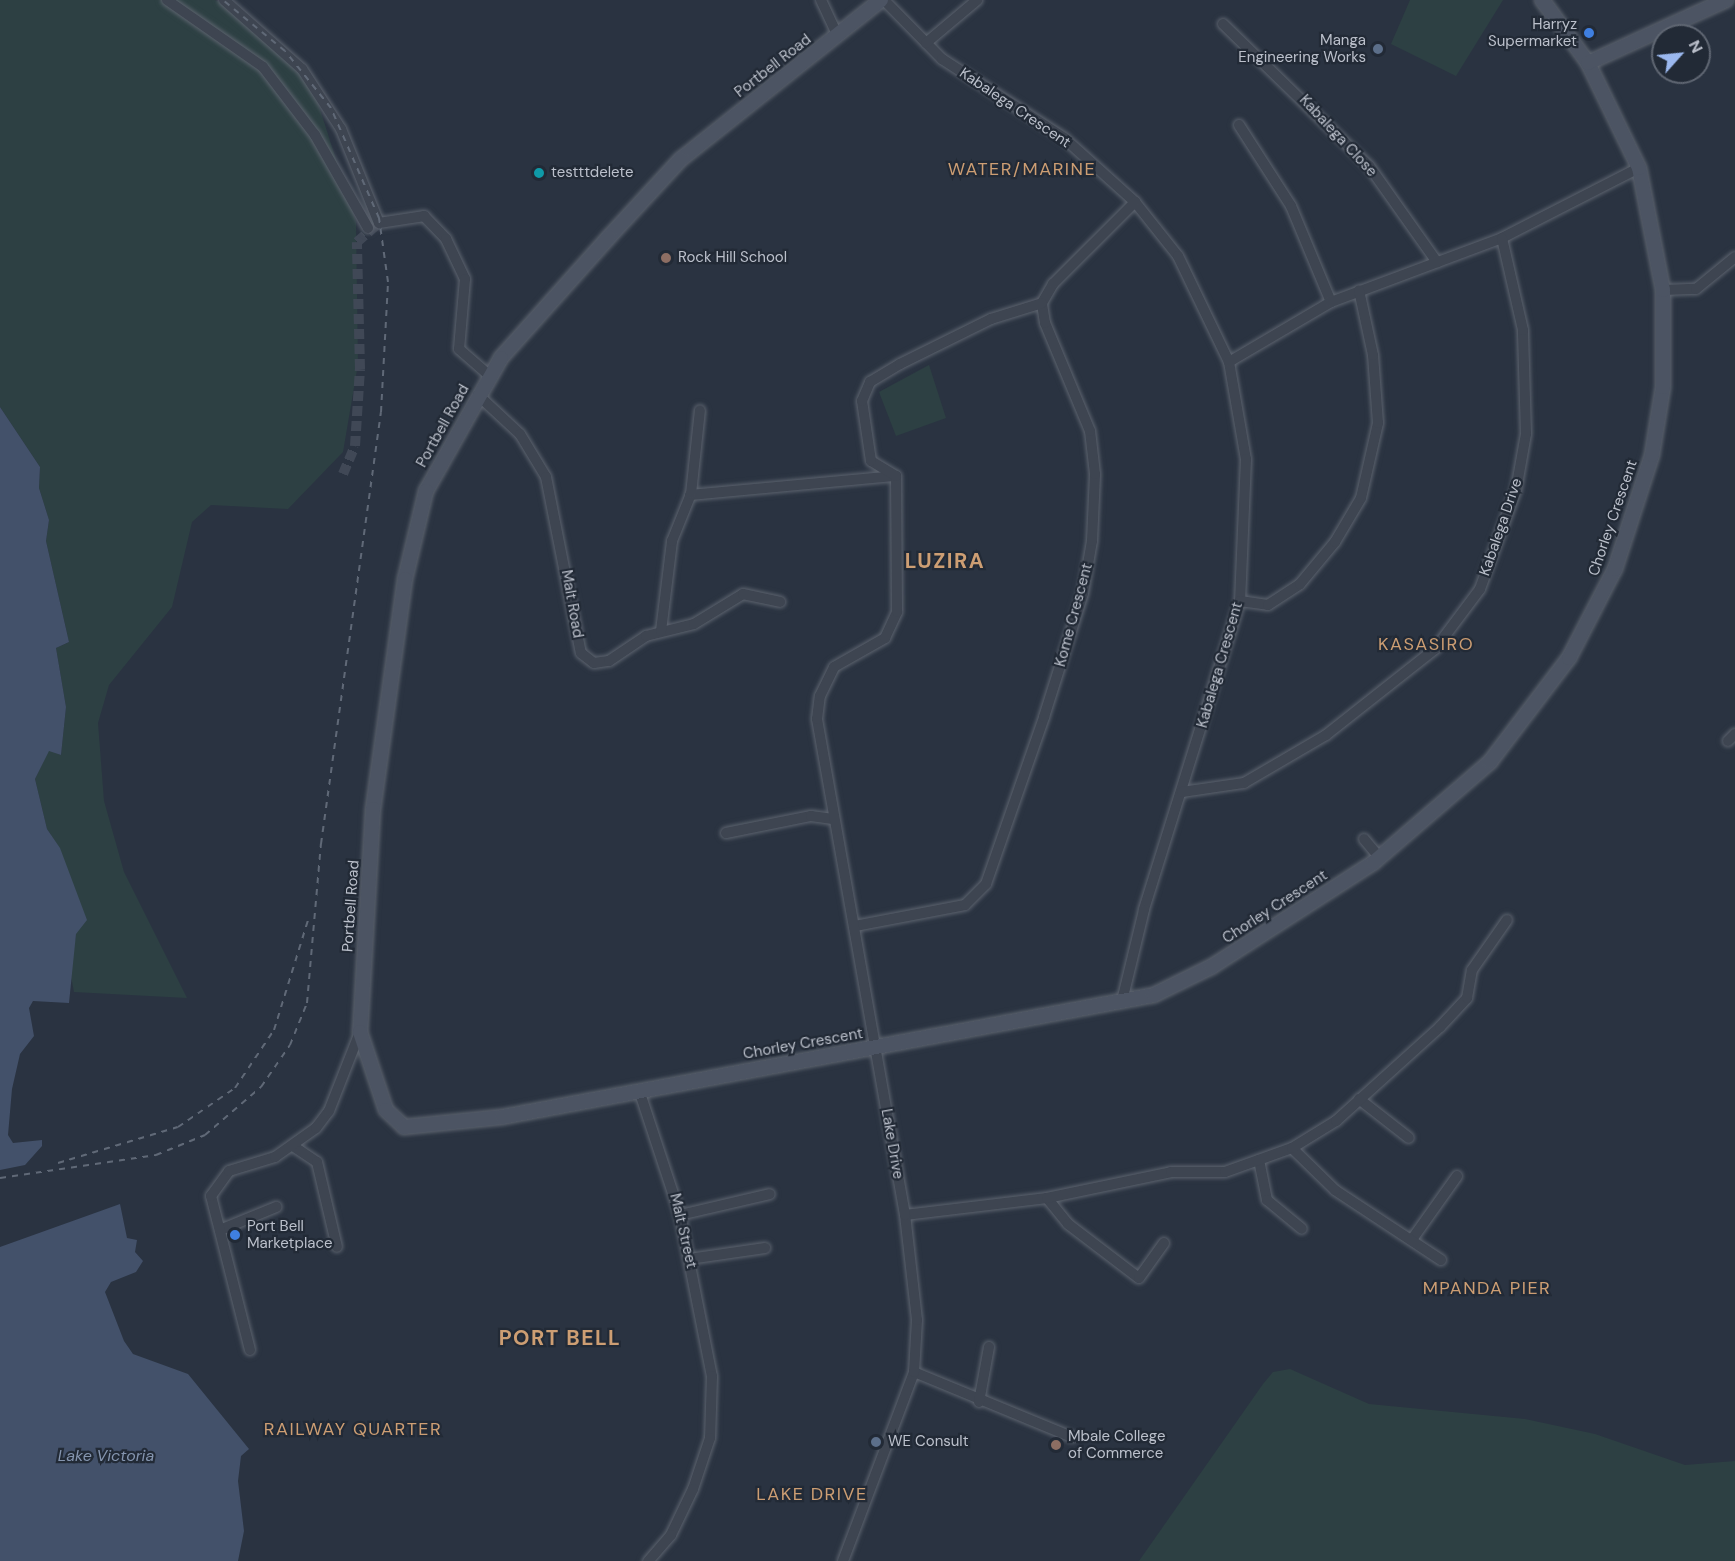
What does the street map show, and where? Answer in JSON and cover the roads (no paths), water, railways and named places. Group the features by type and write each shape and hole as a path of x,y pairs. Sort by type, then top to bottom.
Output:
{"main road":[{"name":"Portbell Road","path":"360,1032 373,810 414,525 437,468 490,376 535,317 681,159 883,0"},
{"name":"Chorley Crescent","path":"360,1032 386,1110 408,1129 639,1090 1122,1001 1197,976 1380,858 1497,754 1539,702 1593,614 1627,537 1658,428 1666,340 1663,290 1639,168 1588,63 1542,0"},
{"path":"1588,63 1726,0"}],"street":[{"path":"167,0 181,3 264,67 315,135 368,228"},
{"path":"224,0 302,69 341,129 379,223 424,216 446,239 465,279 459,348 490,376"},
{"path":"821,0 838,36"},
{"name":"Kabalega Crescent","path":"883,0 942,59 1064,138 1135,202 1178,256 1229,362 1247,470 1240,601 1122,1001"},
{"path":"926,43 977,0"},
{"name":"Kabalega Close","path":"1223,24 1370,166 1437,262"},
{"path":"1239,125 1291,206 1331,302"},
{"path":"1229,362 1331,302 1502,238 1639,168"},
{"path":"896,477 870,458 861,405 866,387 932,346 1042,303 1053,285 1135,202"},
{"name":"Kabalega Drive","path":"1182,792 1244,783 1317,742 1427,657 1480,589 1516,490 1526,434 1523,330 1502,238"},
{"path":"1663,290 1696,289 1735,256"},
{"path":"1240,601 1269,604 1300,584 1335,542 1361,498 1378,423 1373,355 1359,290"},
{"name":"Kome Crescent","path":"855,926 965,905 980,895 1083,593 1093,527 1093,452 1083,409 1045,323 1042,303"},
{"name":"Malt Road","path":"478,395 520,434 546,477 581,654 594,663 609,661 661,631 694,624 743,594 780,602"},
{"path":"661,631 672,541 690,495 700,410"},
{"path":"690,495 896,477"},
{"name":"Lake Drive","path":"843,1561 868,1506 914,1372 916,1320 905,1215 874,1047 855,926 832,819 817,719 820,696 834,667 882,641 895,619 896,477"},
{"path":"726,833 811,816 832,819"},
{"path":"1364,839 1380,858"},
{"path":"905,1215 1047,1198 1171,1172 1225,1173 1292,1148 1319,1133 1359,1099 1466,999 1472,970 1508,920"},
{"path":"250,1350 211,1196 229,1171 293,1146 329,1111 360,1032"},
{"name":"Malt Street","path":"639,1090 680,1215 712,1376 710,1438 693,1489 671,1535 648,1561"},
{"path":"1359,1099 1410,1138"},
{"path":"293,1146 317,1162 337,1247"},
{"path":"1292,1148 1335,1190 1413,1238 1441,1260"},
{"path":"1259,1160 1267,1200 1302,1230"},
{"path":"1413,1238 1457,1176"},
{"path":"680,1215 770,1194"},
{"path":"1047,1198 1068,1224 1139,1278 1164,1243"},
{"path":"220,1230 276,1207"},
{"path":"689,1259 765,1248"},
{"path":"979,1402 989,1347"},
{"path":"914,1372 979,1402 1072,1437"}],"water":[{"path":"0,407 40,467 39,488 49,520 46,541 69,642 56,648 66,707 61,755 49,751 35,779 47,829 60,848 87,920 76,934 69,1003 33,1001 29,1008 34,1036 20,1054 12,1089 8,1135 13,1143 42,1140 42,1146 25,1165 0,1170"},
{"name":"Lake Victoria","path":"120,1204 127,1238 137,1240 135,1252 143,1261 136,1272 111,1282 105,1292 124,1341 133,1354 188,1374 249,1449 241,1456 238,1481 244,1531 238,1561 0,1561 0,1247"}],"tunnel":[{"path":"343,474 355,446 360,369 357,242 379,223"}],"railway":[{"path":"0,1178 156,1155 205,1135 261,1087 290,1045 307,1003 321,844 381,412 388,282 379,218 331,108 285,51 223,0"},
{"path":"58,1163 178,1127 235,1088 274,1030 308,920"}],"place":[{"name":"Harryz Supermarket","path":"1589,33"},
{"name":"Manga Engineering Works","path":"1378,49"},
{"name":"testttdelete","path":"539,173"},
{"name":"Rock Hill School","path":"666,258"},
{"name":"Port Bell Marketplace","path":"235,1235"},
{"name":"WE Consult","path":"876,1442"},
{"name":"Mbale College of Commerce","path":"1056,1445"}],"district":[{"name":"WATER/MARINE","path":"1022,169"},
{"name":"LUZIRA","path":"945,561"},
{"name":"KASASIRO","path":"1426,644"},
{"name":"MPANDA PIER","path":"1487,1288"},
{"name":"PORT BELL","path":"560,1338"},
{"name":"RAILWAY QUARTER","path":"353,1429"},
{"name":"LAKE DRIVE","path":"812,1494"}]}
